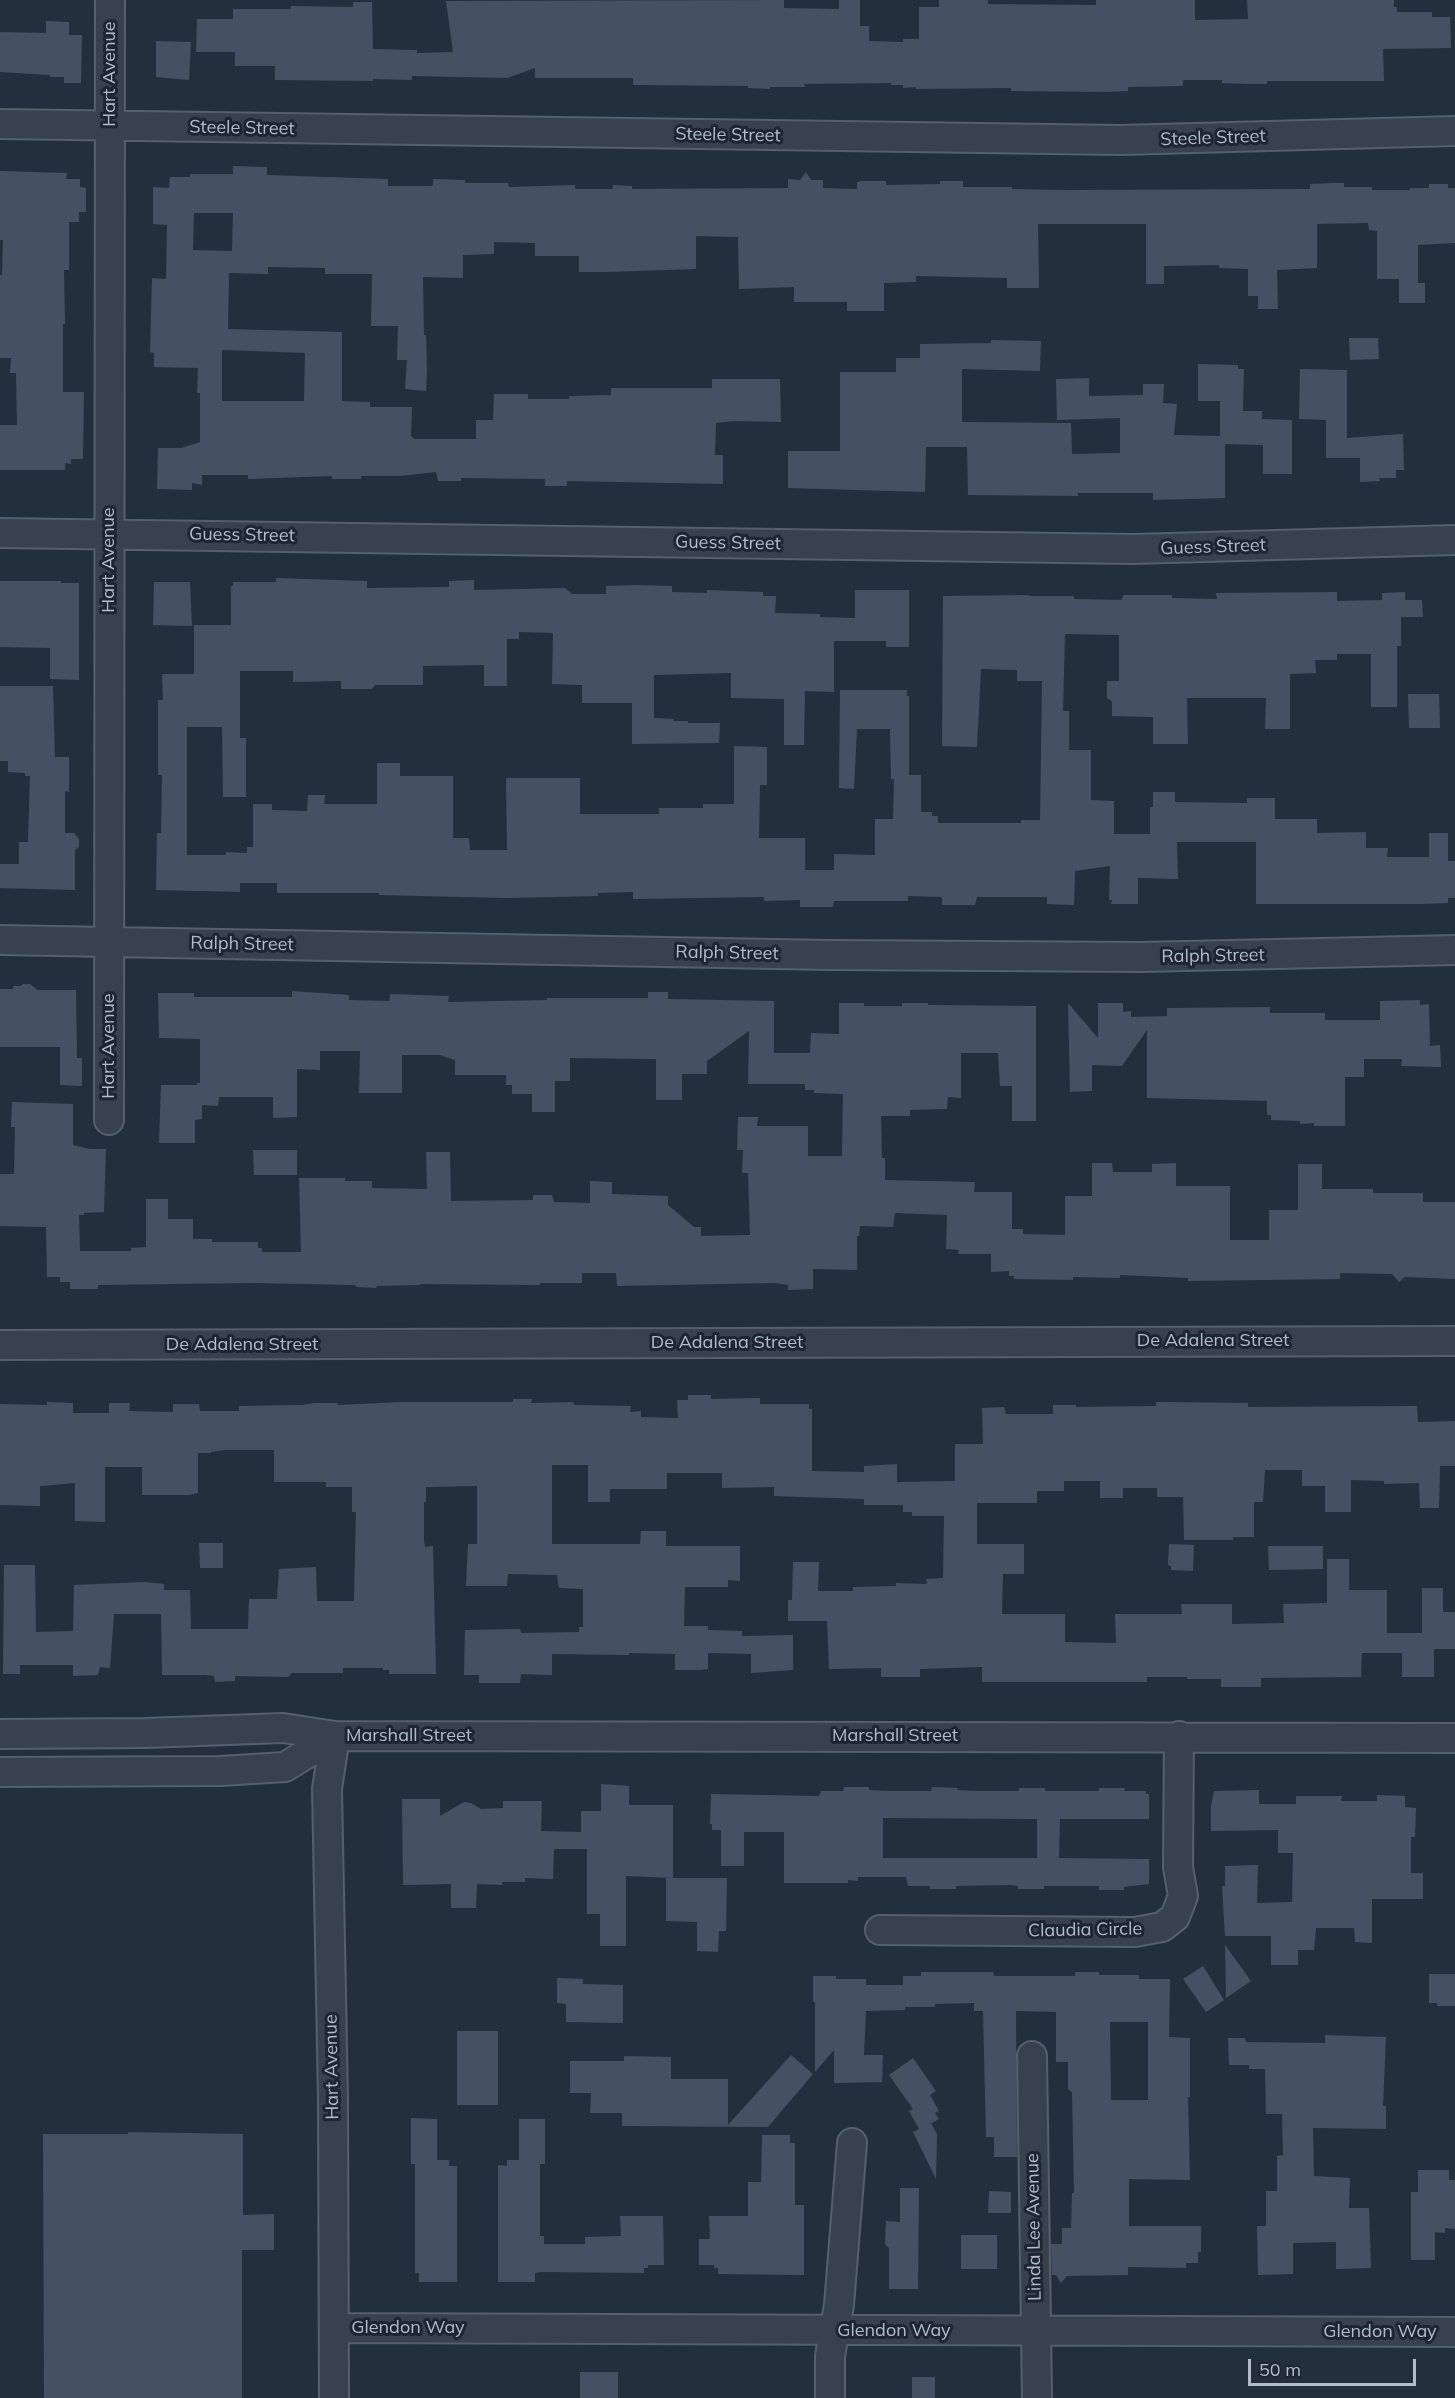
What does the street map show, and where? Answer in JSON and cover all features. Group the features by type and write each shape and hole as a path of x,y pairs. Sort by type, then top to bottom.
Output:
{"street":[{"name":"Hart Avenue","path":"109,1120 110,0"},
{"name":"Steele Street","path":"0,124 1119,140 1455,131"},
{"name":"Guess Street","path":"0,532 1121,549 1455,540"},
{"name":"Ralph Street","path":"0,940 819,955 1129,957 1455,950"},
{"name":"De Adalena Street","path":"0,1345 1455,1341"},
{"name":"Marshall Street","path":"0,1734 145,1733 283,1728 335,1736 1455,1738"},
{"name":"Hart Avenue","path":"334,2398 333,2099 327,1789 335,1736"},
{"name":"Marshall Street","path":"0,1772 220,1772 285,1767 335,1736"},
{"name":"Claudia Circle","path":"880,1930 1135,1932 1162,1927 1175,1917 1183,1896 1178,1867 1179,1737"},
{"name":"Linda Lee Avenue","path":"1032,2056 1037,2398"},
{"path":"830,2398 830,2356 839,2305 852,2143"},
{"name":"Glendon Way","path":"334,2328 1455,2332"}],"building":[{"path":"784,0 784,8 839,9 839,0 860,0 860,26 869,26 869,41 903,42 903,39 919,39 919,7 939,7 939,0 988,0 988,4 1096,5 1096,0 1195,0 1195,20 1248,19 1247,0 1394,0 1397,12 1432,12 1432,17 1450,17 1451,48 1383,49 1384,81 1267,81 1267,84 1249,84 1222,83 1222,80 1183,80 1183,86 1128,87 1128,91 1105,92 1011,91 1011,88 916,89 916,87 903,88 903,85 891,85 891,83 804,84 805,87 770,87 770,89 748,88 748,86 633,85 633,78 535,78 535,68 507,78 412,76 412,80 275,80 275,66 235,66 235,52 196,52 197,19 233,19 233,9 291,9 291,6 353,7 353,2 372,2 373,49 417,50 417,53 453,52 446,1"},
{"path":"46,21 69,22 69,35 82,35 81,83 64,83 64,77 50,77 50,75 0,72 0,32 46,33"},
{"path":"156,41 191,42 189,80 156,77"},
{"path":"233,166 267,167 267,175 388,179 388,186 431,186 433,179 465,180 465,183 508,183 509,187 575,185 575,189 613,189 613,185 632,186 632,189 788,188 788,179 800,180 806,172 811,180 823,180 823,188 857,189 857,182 861,181 886,181 886,185 940,184 940,181 963,181 963,187 1065,190 1310,189 1310,184 1344,183 1344,187 1372,187 1372,190 1410,190 1410,188 1429,188 1429,184 1448,184 1448,188 1455,188 1455,243 1418,245 1418,283 1425,283 1425,303 1399,303 1399,279 1377,279 1377,231 1369,230 1368,223 1317,224 1317,268 1277,270 1278,309 1258,309 1258,296 1248,296 1248,269 1219,268 1219,265 1164,266 1164,284 1146,284 1146,224 1038,224 1039,288 1007,288 1007,278 916,276 916,282 884,283 884,311 847,311 847,302 794,302 794,287 739,289 738,237 696,236 696,269 608,272 579,272 579,256 535,256 535,243 494,242 494,254 463,255 463,278 423,277 426,391 405,389 407,360 397,360 398,326 371,326 372,274 325,274 325,268 268,267 268,274 229,273 228,329 342,332 342,401 370,402 370,407 412,407 411,436 414,439 476,439 476,420 493,420 494,394 528,394 528,399 569,399 569,396 611,395 611,388 712,388 712,379 780,379 781,422 716,423 715,455 723,455 723,484 567,481 567,486 545,486 545,479 461,478 461,481 438,481 436,472 400,476 361,476 361,479 332,479 332,476 248,479 248,475 202,475 202,485 192,483 192,490 157,489 158,448 181,448 200,442 200,393 197,393 198,368 154,367 154,353 150,352 152,278 166,279 167,225 153,224 153,187 169,188 170,177 190,177 190,174 233,174","holes":["194,213 233,213 232,251 193,250","222,350 305,353 304,401 222,401"]},
{"path":"0,171 67,173 66,179 80,179 80,187 86,188 86,212 79,212 79,222 69,222 69,270 64,270 65,324 63,324 63,392 84,392 83,459 71,459 71,464 65,463 65,470 0,470 0,425 17,425 16,373 10,373 11,358 0,358 0,275 2,275 3,240 0,240"},
{"path":"1349,338 1378,338 1379,359 1350,360"},
{"path":"991,340 1041,341 1040,371 962,369 962,422 1071,423 1072,454 1120,453 1120,418 1057,420 1056,379 1089,378 1089,396 1143,395 1143,384 1164,384 1163,403 1177,404 1174,435 1220,436 1220,401 1198,401 1198,364 1238,365 1238,369 1244,369 1243,411 1262,411 1262,419 1292,420 1292,474 1263,474 1263,445 1225,444 1225,498 1153,500 1153,493 1078,493 1078,496 968,495 967,447 926,447 925,492 788,488 788,451 840,451 840,372 896,372 896,358 920,358 920,344 991,343"},
{"path":"1300,369 1347,370 1347,438 1403,434 1404,470 1396,470 1396,478 1379,478 1380,481 1360,482 1360,458 1326,458 1326,420 1299,419"},
{"path":"276,578 367,581 367,588 449,587 449,581 474,580 474,590 565,588 572,594 606,594 606,586 635,585 672,586 672,592 707,593 707,590 763,592 763,596 776,596 775,613 820,614 820,617 855,618 855,590 909,590 909,647 886,647 886,641 834,641 834,692 805,691 804,745 784,745 784,699 731,698 731,673 654,675 654,718 688,721 688,723 720,723 719,743 632,744 632,703 582,703 582,685 552,684 553,633 519,632 519,639 507,639 507,686 484,686 484,665 423,666 423,685 375,685 372,689 341,689 341,681 293,682 293,671 240,671 240,738 246,738 246,797 223,797 222,727 187,727 187,855 247,853 247,847 253,847 253,804 272,804 272,810 307,811 308,795 325,795 324,804 377,804 377,763 400,763 400,776 453,776 453,838 469,838 470,850 507,850 506,778 580,778 580,814 659,814 659,808 703,808 703,804 734,804 734,746 767,747 767,785 760,785 759,838 805,838 805,870 834,870 834,854 875,855 875,819 893,819 894,779 891,779 890,729 857,729 854,789 839,788 840,690 907,690 907,696 909,696 909,775 921,775 921,812 932,812 932,816 938,816 938,823 1021,823 1021,820 1040,820 1042,681 1017,681 1017,670 981,669 977,747 942,746 943,596 1074,596 1074,599 1121,600 1124,595 1172,595 1172,598 1217,599 1216,593 1337,592 1337,601 1382,600 1382,593 1405,592 1405,600 1422,600 1423,617 1401,617 1401,646 1397,646 1397,707 1371,707 1371,654 1337,654 1337,660 1315,660 1316,673 1290,674 1290,729 1265,729 1266,698 1187,698 1188,744 1153,744 1153,717 1112,716 1112,701 1107,698 1107,681 1119,681 1119,635 1065,634 1063,711 1069,711 1069,750 1091,750 1091,800 1114,801 1114,834 1150,834 1150,807 1153,807 1153,792 1175,792 1175,802 1247,803 1247,798 1275,798 1275,819 1317,819 1317,833 1366,832 1366,848 1388,848 1387,857 1429,857 1429,833 1448,833 1448,861 1455,861 1455,898 1448,898 1448,903 1421,904 1256,904 1256,842 1177,842 1178,879 1138,878 1138,904 1111,904 1112,900 1109,900 1110,866 1075,871 1074,905 1047,904 1047,897 977,897 975,905 942,905 942,897 908,896 908,901 834,901 833,907 800,907 800,900 764,901 764,897 633,899 633,892 598,893 598,896 506,898 379,895 379,893 277,893 277,883 240,883 240,892 156,890 157,833 161,833 162,775 158,775 158,700 163,700 162,674 194,674 194,625 231,625 231,586 233,582 276,582"},
{"path":"0,581 79,583 79,680 50,679 50,648 0,647"},
{"path":"154,582 190,582 192,626 153,625"},
{"path":"0,686 53,686 55,757 69,757 69,792 65,791 65,833 74,833 79,839 79,847 75,850 75,890 0,888 0,864 19,864 19,842 28,842 30,776 25,776 25,773 8,772 8,761 0,761"},
{"path":"1408,694 1439,694 1440,728 1409,728"},
{"path":"30,984 38,990 76,990 77,1058 82,1058 82,1086 60,1085 60,1047 0,1047 0,989 13,989 13,986"},
{"path":"292,991 349,995 349,1000 389,1001 390,994 449,996 448,1002 547,1000 547,998 648,998 648,992 668,992 668,999 774,1001 774,1053 810,1053 811,1033 839,1034 839,1003 864,1003 864,1006 928,1003 928,1005 1036,1006 1036,1121 1012,1121 1012,1086 1000,1086 998,1053 961,1053 961,1098 948,1097 947,1109 910,1110 910,1116 881,1116 885,1180 975,1182 974,1192 1012,1192 1012,1229 1023,1229 1023,1234 1065,1235 1065,1196 1092,1196 1092,1163 1112,1163 1113,1172 1152,1172 1152,1164 1176,1163 1176,1186 1230,1186 1230,1240 1269,1240 1269,1210 1298,1210 1298,1164 1322,1164 1322,1189 1373,1189 1373,1193 1423,1193 1423,1202 1455,1202 1455,1279 1405,1277 1399,1282 1392,1274 1340,1273 1340,1279 1188,1281 1188,1278 1120,1275 1120,1278 1073,1277 1073,1280 1014,1279 1014,1276 1009,1276 1009,1271 991,1272 991,1254 958,1254 959,1250 946,1249 947,1215 895,1213 893,1227 860,1226 859,1236 857,1236 857,1270 813,1269 813,1289 788,1290 788,1285 775,1283 617,1286 616,1273 582,1273 582,1283 420,1284 377,1286 376,1288 355,1285 252,1283 98,1285 98,1289 70,1289 70,1282 60,1282 60,1277 47,1277 46,1227 0,1226 0,1174 14,1174 15,1127 11,1127 12,1102 73,1104 73,1145 90,1149 106,1149 104,1212 79,1215 80,1251 131,1251 131,1248 146,1247 146,1199 168,1199 168,1219 193,1219 193,1239 212,1239 212,1242 258,1242 258,1248 262,1248 262,1252 301,1252 299,1178 345,1178 345,1181 372,1181 372,1188 427,1189 426,1152 450,1152 451,1201 533,1200 533,1195 552,1195 554,1202 590,1203 590,1181 612,1182 612,1194 668,1196 668,1205 694,1227 701,1227 701,1236 750,1235 748,1173 742,1173 743,1150 737,1150 738,1117 758,1117 757,1126 808,1126 808,1156 842,1156 843,1094 814,1093 814,1090 805,1090 805,1084 748,1084 749,1031 707,1061 707,1074 682,1074 682,1100 656,1100 656,1059 570,1058 570,1081 555,1081 555,1112 532,1112 532,1094 512,1094 512,1085 506,1085 506,1075 455,1075 455,1060 440,1055 402,1055 402,1093 359,1093 360,1051 320,1051 320,1070 297,1069 297,1117 273,1118 273,1097 219,1097 218,1106 202,1105 202,1119 195,1120 195,1143 159,1143 161,1085 197,1085 200,1083 200,1039 159,1038 158,993 194,993 194,997 292,997"},
{"path":"1420,1000 1420,1005 1429,1004 1430,1046 1440,1045 1441,1067 1401,1066 1402,1059 1364,1059 1364,1077 1345,1077 1345,1126 1314,1126 1314,1123 1300,1124 1300,1121 1271,1120 1271,1115 1267,1115 1267,1101 1147,1098 1147,1030 1122,1066 1092,1065 1092,1091 1070,1092 1068,1003 1098,1038 1098,1003 1123,1003 1123,1012 1131,1011 1131,1017 1167,1016 1167,1008 1270,1007 1270,1013 1325,1013 1325,1020 1380,1020 1380,1001"},
{"path":"253,1150 297,1150 297,1175 254,1175"},
{"path":"688,1395 711,1395 711,1399 760,1398 760,1404 809,1404 809,1409 812,1409 812,1471 864,1472 864,1466 897,1464 897,1482 955,1481 955,1444 983,1444 982,1408 1004,1407 1006,1414 1053,1414 1053,1405 1156,1406 1156,1402 1248,1403 1248,1407 1417,1406 1418,1422 1455,1421 1455,1466 1440,1466 1439,1508 1420,1508 1419,1483 1384,1484 1384,1481 1351,1480 1351,1512 1325,1512 1325,1486 1302,1486 1302,1470 1265,1470 1263,1502 1254,1502 1254,1537 1233,1537 1233,1540 1184,1540 1183,1497 1157,1497 1157,1488 1123,1488 1123,1498 1100,1498 1100,1481 1064,1481 1064,1491 1037,1491 1037,1503 977,1503 977,1544 1024,1544 1024,1574 1003,1574 1002,1614 1065,1614 1065,1642 1116,1643 1115,1614 1182,1614 1181,1604 1232,1604 1232,1624 1284,1623 1283,1604 1327,1603 1327,1559 1349,1559 1349,1590 1387,1590 1387,1633 1422,1633 1422,1588 1443,1588 1443,1612 1455,1612 1455,1649 1434,1649 1434,1677 1402,1677 1402,1653 1362,1653 1361,1677 1261,1678 1261,1687 1221,1687 1221,1679 1187,1679 1187,1677 1147,1677 1147,1682 982,1682 982,1667 920,1669 920,1677 881,1677 881,1668 829,1669 827,1621 788,1621 788,1600 792,1600 793,1562 819,1562 818,1591 853,1591 853,1587 896,1586 896,1583 927,1584 926,1579 943,1578 944,1516 912,1516 912,1512 903,1512 903,1505 864,1505 864,1499 774,1496 774,1487 722,1488 722,1473 667,1473 667,1489 610,1489 610,1502 588,1502 588,1465 552,1465 552,1544 640,1544 641,1531 666,1531 666,1546 740,1546 740,1581 728,1580 728,1587 685,1587 684,1626 708,1626 708,1630 742,1631 742,1636 793,1635 793,1670 751,1673 751,1654 708,1653 708,1669 675,1670 675,1654 552,1654 552,1675 521,1674 520,1683 479,1683 479,1675 464,1675 465,1630 520,1629 521,1633 579,1632 579,1627 583,1627 583,1589 559,1588 557,1575 508,1574 507,1586 466,1586 468,1544 477,1544 477,1486 426,1487 424,1541 425,1547 433,1546 436,1674 389,1674 389,1670 383,1670 383,1668 343,1668 343,1673 292,1673 288,1677 235,1676 235,1681 215,1682 214,1676 162,1675 161,1614 114,1614 110,1668 100,1667 98,1675 73,1676 73,1665 20,1665 20,1674 3,1674 4,1565 35,1565 36,1632 73,1631 74,1585 144,1582 164,1584 164,1590 190,1590 191,1629 248,1629 249,1599 277,1599 279,1569 316,1567 317,1601 354,1601 356,1512 352,1512 352,1487 326,1487 326,1482 274,1482 274,1450 225,1450 198,1453 198,1493 188,1495 142,1495 142,1467 105,1467 105,1522 75,1521 75,1483 40,1486 40,1506 0,1505 0,1404 73,1403 73,1413 109,1413 109,1403 130,1403 129,1411 173,1412 173,1404 199,1404 200,1411 239,1411 239,1406 315,1403 338,1403 338,1405 402,1402 513,1402 513,1399 532,1399 531,1403 573,1402 575,1405 631,1406 630,1412 641,1411 641,1417 678,1418 677,1400 688,1400"},
{"path":"199,1543 223,1543 223,1568 200,1568"},
{"path":"1169,1544 1194,1545 1193,1571 1171,1570 1171,1566 1168,1565"},
{"path":"1268,1546 1323,1546 1323,1569 1269,1570"},
{"path":"601,1784 629,1786 629,1805 673,1805 673,1878 626,1876 626,1946 600,1946 600,1914 587,1914 587,1849 554,1849 553,1879 525,1878 525,1882 502,1882 502,1885 477,1884 476,1908 451,1908 451,1884 403,1885 402,1799 440,1799 440,1816 464,1802 481,1809 503,1808 503,1801 542,1801 541,1831 581,1832 581,1811 601,1811"},
{"path":"844,1787 869,1787 869,1790 931,1791 932,1787 977,1791 1019,1791 1019,1788 1045,1788 1045,1791 1099,1791 1099,1788 1125,1788 1124,1791 1146,1791 1146,1794 1149,1794 1149,1819 1060,1819 1059,1858 1149,1859 1149,1884 1124,1887 1124,1890 1099,1890 1099,1886 1044,1886 1044,1889 1018,1889 1018,1886 1010,1885 930,1889 930,1886 908,1886 906,1877 858,1877 858,1881 848,1880 848,1883 784,1883 784,1832 744,1832 744,1866 721,1866 721,1830 712,1830 712,1824 710,1824 711,1794 819,1796 821,1791 843,1791","holes":["883,1818 1037,1819 1037,1858 883,1858"]},
{"path":"1259,1790 1259,1804 1296,1804 1296,1796 1342,1796 1341,1801 1377,1801 1377,1795 1405,1796 1405,1807 1416,1808 1415,1837 1411,1837 1411,1873 1423,1873 1423,1899 1372,1899 1372,1943 1355,1942 1354,1928 1316,1928 1314,1950 1298,1950 1298,1965 1271,1965 1271,1936 1225,1936 1222,1886 1225,1886 1225,1866 1258,1865 1257,1903 1292,1902 1293,1853 1278,1853 1278,1830 1211,1831 1211,1806 1214,1791"},
{"path":"666,1878 727,1878 726,1931 719,1931 718,1952 697,1951 697,1922 666,1921"},
{"path":"1225,1945 1251,1981 1226,1998"},
{"path":"1203,1966 1224,2000 1206,2012 1183,1979"},
{"path":"921,1972 993,1972 994,1976 1075,1976 1075,1972 1099,1972 1099,1975 1139,1975 1139,1979 1170,1979 1169,2037 1190,2038 1190,2097 1188,2097 1190,2180 1129,2179 1129,2226 1201,2226 1201,2252 1198,2252 1198,2263 1186,2263 1186,2268 1128,2267 1128,2275 1067,2276 1061,2283 1056,2275 1052,2275 1051,2244 1062,2244 1062,2228 1071,2228 1072,2193 1074,2193 1072,2092 1068,2089 1068,2062 1056,2062 1056,2012 1016,2011 1017,2157 994,2157 994,2137 986,2137 983,2011 974,2011 974,2003 905,2007 905,2010 866,2011 864,2055 883,2055 882,2082 834,2083 834,2050 815,2072 813,1976 866,1979 866,1985 903,1985 903,1976 921,1976","holes":["1110,2022 1148,2022 1148,2100 1111,2100"]},
{"path":"1429,1974 1455,1974 1455,2006 1437,2006 1437,2003 1429,2003"},
{"path":"557,1978 583,1979 583,1984 623,1985 623,2023 566,2022 566,2004 557,2003"},
{"path":"457,2031 498,2031 498,2105 457,2105"},
{"path":"1325,2035 1386,2037 1383,2106 1386,2106 1386,2129 1313,2128 1314,2176 1350,2178 1349,2208 1369,2208 1371,2268 1336,2269 1336,2242 1293,2243 1293,2274 1258,2275 1257,2226 1266,2226 1266,2191 1277,2191 1277,2156 1283,2155 1282,2114 1266,2114 1265,2069 1249,2069 1249,2065 1229,2065 1228,2038 1245,2038 1246,2042 1325,2043"},
{"path":"791,2055 813,2074 768,2127 622,2126 622,2113 590,2113 591,2093 570,2093 570,2061 624,2061 624,2056 671,2057 671,2079 728,2079 728,2125"},
{"path":"913,2058 936,2091 930,2095 939,2111 935,2113 939,2119 931,2123 937,2134 936,2179 913,2132 919,2129 909,2111 913,2109 889,2075"},
{"path":"411,2118 437,2119 437,2160 449,2160 449,2166 457,2166 457,2282 419,2282 419,2273 415,2273 415,2164 411,2164"},
{"path":"519,2119 545,2119 545,2164 540,2164 540,2236 544,2236 544,2244 585,2244 585,2237 621,2236 620,2216 663,2216 664,2265 648,2265 648,2268 644,2268 644,2273 540,2272 535,2273 535,2282 498,2282 498,2165 507,2166 507,2160 519,2160"},
{"path":"128,2132 243,2134 243,2215 274,2214 274,2250 242,2250 242,2398 44,2398 43,2134 128,2134"},
{"path":"762,2135 790,2135 790,2143 795,2143 795,2205 804,2205 804,2275 718,2274 718,2268 714,2268 714,2265 699,2265 699,2239 710,2239 709,2216 748,2216 748,2182 761,2182"},
{"path":"1418,2170 1449,2170 1449,2180 1455,2180 1455,2229 1445,2228 1445,2233 1435,2232 1435,2260 1411,2260 1411,2192 1418,2192"},
{"path":"900,2188 919,2188 918,2289 889,2289 889,2248 885,2244 886,2221 900,2222"},
{"path":"989,2191 1011,2192 1011,2213 988,2213"},
{"path":"961,2235 997,2235 997,2269 961,2269"},
{"path":"580,2372 618,2372 618,2398 580,2398"},
{"path":"912,2377 935,2377 935,2398 912,2398"}]}
